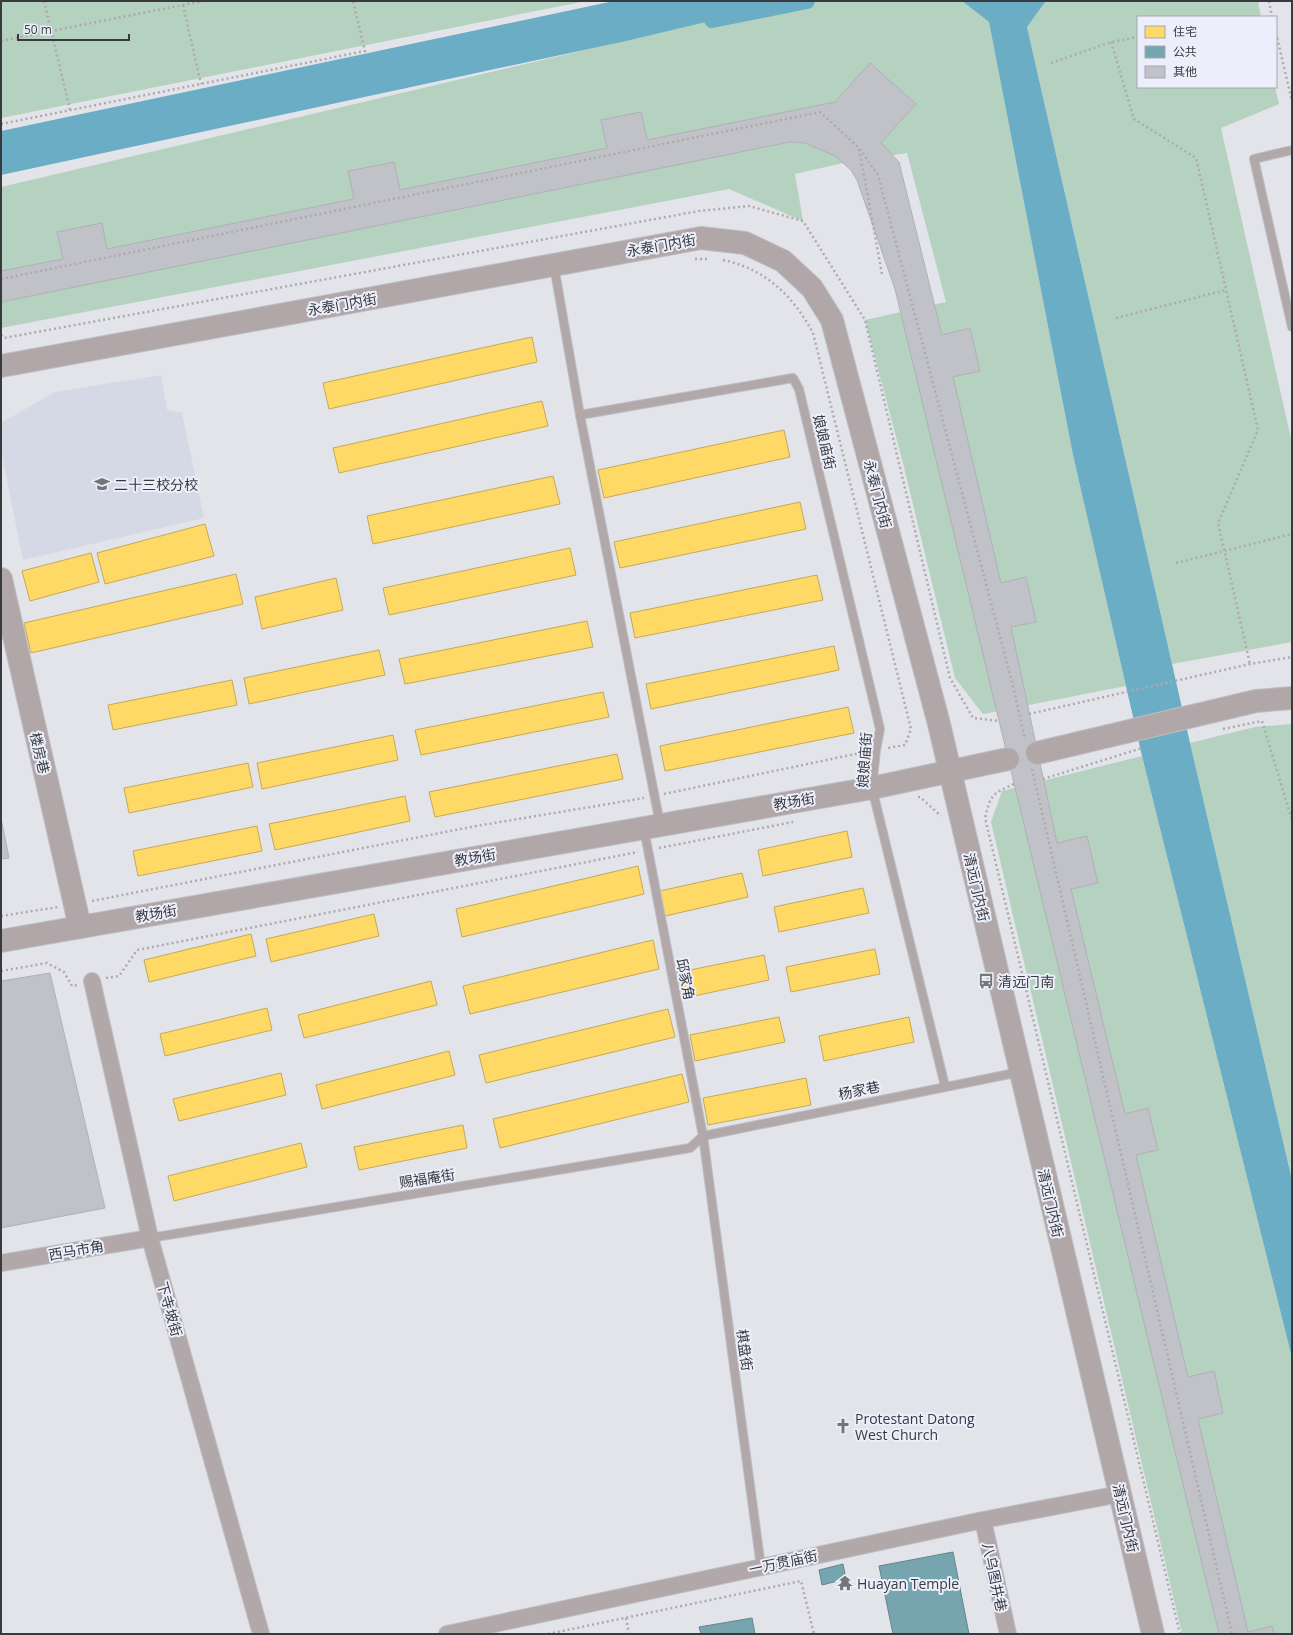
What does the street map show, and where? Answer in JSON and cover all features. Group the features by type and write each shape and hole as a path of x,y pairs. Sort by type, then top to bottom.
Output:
{"main road":[{"name":"永泰门内街","path":"1,366 701,238 745,243 783,261 812,288 832,320 939,724 949,772"},
{"name":"楼房巷","path":"1,579 80,927"},
{"path":"1031,752 1080,744 1256,701 1292,698"},
{"name":"教场街","path":"1,941 872,788 1008,759"},
{"name":"清远门内街","path":"949,772 1153,1634"}],"street":[{"name":"下寺坡街","path":"92,982 150,1238 261,1634"},
{"name":"西马市角","path":"1,1263 150,1238"},
{"name":"一万贯庙街","path":"447,1634 983,1520 1120,1494"},
{"name":"八乌图井巷","path":"983,1520 1008,1634"}],"lane":[{"path":"1292,150 1254,159 1292,327"},
{"name":"邱家角","path":"553,265 580,415 654,796 652,826 648,850 703,1136"},
{"name":"娘娘庙街","path":"580,415 793,378 799,389 880,729 872,788 944,1086"},
{"name":"杨家巷","path":"703,1136 944,1086 1020,1072"},
{"name":"赐福庵街","path":"150,1238 690,1148 703,1136"},
{"name":"棋盘街","path":"703,1136 761,1567"}],"path":[{"path":"44,1 70,110"},
{"path":"1,41 203,1"},
{"path":"1,124 365,51 353,1"},
{"path":"1269,1 1272,16"},
{"path":"183,5 201,84"},
{"path":"1051,63 1111,42 1137,37"},
{"path":"1277,38 1292,101"},
{"path":"1111,42 1134,119 1196,158 1258,430 1218,523 1250,664"},
{"path":"1,280 820,112 859,148 878,175 1031,752 1232,1634"},
{"path":"859,148 882,274"},
{"path":"1,335 4,338 699,211 749,206 803,220 865,320 950,678 973,718 999,720"},
{"path":"1116,318 1226,290"},
{"path":"1176,563 1292,534"},
{"path":"1029,714 1250,664 1292,657"},
{"path":"1262,721 1292,820"},
{"path":"1,916 122,897 476,826 654,796 905,745 911,730"},
{"path":"1043,779 1141,749"},
{"path":"1014,784 995,793 989,801 986,818 1180,1634"},
{"path":"913,798 920,797"},
{"path":"1,971 47,962 64,972 72,986 119,976 137,950 800,821"},
{"path":"548,1634 801,1581 814,1634"},
{"path":"626,1618 629,1634"}],"shaded area":[{"name":"二十三校分校","path":"161,375 167,410 182,413 204,518 23,560 1,450 1,423 55,392"}],"green space":[{"path":"1,1 586,1 1,118"},
{"path":"794,1 962,1 989,22 1073,455 1126,686 983,714 955,678 903,463 865,320 946,302 907,153 843,163 795,174 803,221 729,189 1,328 1,187"},
{"path":"1046,1 1258,1 1261,16 1137,16 1137,88 1275,88 1279,104 1221,128 1292,443 1292,642 1172,664 1027,27"},
{"path":"1292,724 1292,1180 1190,743 1255,727"},
{"path":"1142,756 1292,1358 1292,1634 1182,1634 991,822 1002,791"}],"water":[{"path":"614,1 795,1 626,41 1,175 1,131"},
{"path":"962,1 1046,1 1027,27 1190,743 1292,1180 1292,1358 1142,756 1073,455 989,22"}],"building: 住宅":[{"path":"532,337 537,362 329,409 323,383"},
{"path":"542,401 548,426 339,473 333,448"},
{"path":"784,430 790,457 604,498 598,470"},
{"path":"553,476 560,504 373,544 367,516"},
{"path":"800,502 806,529 620,568 614,542"},
{"path":"205,524 214,556 105,584 97,553"},
{"path":"570,548 576,575 389,615 383,588"},
{"path":"91,553 99,582 30,601 22,571"},
{"path":"236,574 243,604 31,653 24,623"},
{"path":"817,575 823,600 635,638 630,613"},
{"path":"336,578 343,610 262,629 255,597"},
{"path":"587,621 593,647 405,684 399,659"},
{"path":"834,646 839,670 651,709 646,684"},
{"path":"379,650 385,675 249,704 244,678"},
{"path":"232,680 237,705 113,730 108,705"},
{"path":"603,692 609,717 421,755 415,730"},
{"path":"848,707 854,733 665,771 660,746"},
{"path":"393,735 398,760 262,789 257,763"},
{"path":"617,754 623,779 435,817 429,792"},
{"path":"248,763 253,787 129,813 124,788"},
{"path":"405,796 410,821 275,850 269,824"},
{"path":"257,826 262,851 138,876 133,851"},
{"path":"847,831 852,857 763,876 758,850"},
{"path":"638,866 644,894 462,937 456,909"},
{"path":"742,873 748,897 661,917 655,892"},
{"path":"863,888 869,913 779,932 774,907"},
{"path":"374,914 379,936 271,962 266,939"},
{"path":"251,934 256,956 149,982 144,960"},
{"path":"653,940 659,969 470,1014 463,986"},
{"path":"875,949 880,974 791,992 786,967"},
{"path":"764,955 769,980 680,999 675,973"},
{"path":"431,981 437,1005 304,1038 298,1015"},
{"path":"267,1008 272,1030 165,1056 160,1034"},
{"path":"668,1009 675,1037 486,1083 479,1055"},
{"path":"779,1017 785,1042 695,1061 690,1035"},
{"path":"909,1017 914,1042 824,1061 819,1036"},
{"path":"449,1051 455,1075 322,1109 316,1085"},
{"path":"281,1073 286,1095 179,1121 173,1099"},
{"path":"682,1074 689,1102 500,1148 493,1119"},
{"path":"806,1078 811,1105 708,1125 703,1098"},
{"path":"463,1125 467,1148 359,1170 354,1147"},
{"path":"301,1143 307,1167 174,1201 168,1176"}],"building: 公共":[{"path":"953,1552 969,1634 893,1634 879,1566"},
{"path":"843,1564 846,1579 822,1585 819,1570"},
{"path":"752,1618 755,1634 701,1634 699,1627"}],"building: 其他":[{"path":"870,63 916,104 881,143 899,162 942,335 970,328 980,371 953,377 1001,583 1026,577 1036,622 1011,627 1057,843 1087,836 1098,883 1071,889 1125,1114 1148,1108 1158,1150 1136,1155 1188,1377 1214,1371 1223,1413 1198,1419 1248,1632 1272,1626 1274,1634 1219,1634 895,289 857,180 851,170 835,156 805,143 790,142 1,302 1,271 63,259 57,232 102,223 107,249 354,199 348,171 394,162 400,190 607,148 601,120 641,112 647,140 835,102"},
{"path":"1,818 9,858 1,859"},
{"path":"50,973 105,1208 1,1228 1,981"}],"waterway":[{"path":"712,20 807,1"}],"tunnel":[{"path":"1008,759 1037,753"}],"place":[{"name":"二十三校分校","path":"102,484"},
{"name":"清远门南","path":"986,981"},
{"name":"Protestant Datong West Church","path":"843,1426"},
{"name":"Huayan Temple","path":"845,1583"}]}
